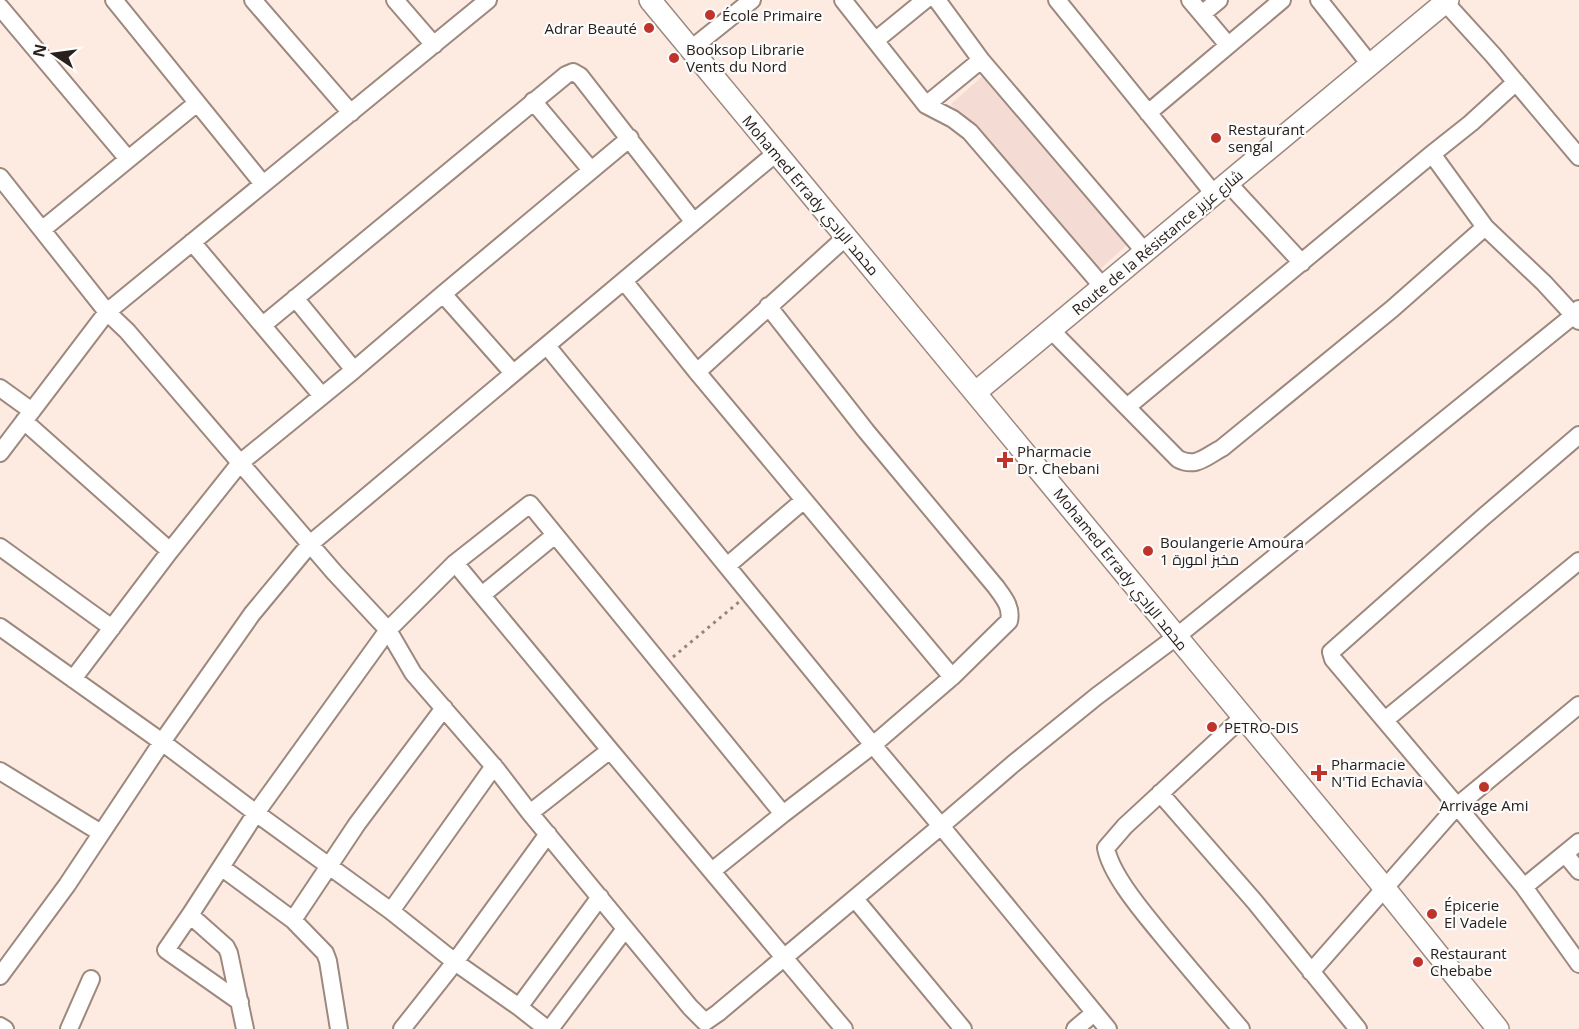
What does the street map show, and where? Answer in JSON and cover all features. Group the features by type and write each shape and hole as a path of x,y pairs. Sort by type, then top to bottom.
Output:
{"street":[{"path":"114,0 263,184"},
{"path":"253,0 351,113"},
{"path":"395,0 434,45"},
{"path":"0,453 107,312 488,0"},
{"name":"Mohamed Errady محمد الرادي","path":"650,0 976,392 1498,1029"},
{"path":"691,49 752,0"},
{"path":"843,0 926,105 953,119 970,132 1102,287"},
{"path":"876,40 925,0"},
{"path":"938,0 981,60 1145,252"},
{"path":"1057,0 1148,112 1221,188 1302,263"},
{"path":"1190,0 1228,45"},
{"path":"1202,14 1219,0"},
{"path":"1148,112 1282,0"},
{"path":"1319,0 1369,66"},
{"path":"1445,1 1494,55 1579,157"},
{"name":"Route de la Résistance شارع عزيز","path":"976,392 1445,1"},
{"path":"0,7 128,159"},
{"path":"926,105 981,60"},
{"path":"263,325 533,101 573,72 580,76 630,138 693,221"},
{"path":"1127,407 1471,123 1516,82"},
{"path":"533,101 591,170"},
{"path":"43,230 197,103"},
{"path":"73,679 240,463 630,138"},
{"path":"0,976 67,885 162,742 252,614 309,544 776,153"},
{"path":"0,177 107,312 127,331 309,544 388,630 413,672 494,766 704,1027 784,957 1096,696 1176,637 1577,315 1485,227 1432,154"},
{"path":"1051,330 1178,459 1187,463 1196,463 1222,448 1392,309 1485,227"},
{"path":"697,372 846,237"},
{"path":"192,242 322,396"},
{"path":"624,281 951,676"},
{"path":"443,294 513,373"},
{"path":"295,298 354,370"},
{"path":"712,871 873,745 1009,621 1011,614 1009,606 996,587 866,431 768,306"},
{"path":"547,346 1108,1029"},
{"path":"0,388 170,551"},
{"path":"1579,435 1472,526 1331,652 1333,659 1524,887 1579,964"},
{"path":"727,566 804,500"},
{"path":"240,1002 166,950 256,813 388,630 455,563 530,504 783,814"},
{"path":"482,595 555,536"},
{"path":"0,547 112,627"},
{"path":"455,563 844,1029"},
{"path":"1385,720 1577,567"},
{"path":"2,632 162,742 548,1029 626,929"},
{"path":"1311,972 1457,806 1579,705"},
{"path":"293,920 357,824 444,708"},
{"path":"1241,1029 1133,900 1108,858 1106,848 1160,793 1243,717"},
{"path":"530,813 610,750"},
{"path":"391,911 494,766"},
{"path":"3,778 101,833"},
{"path":"1160,793 1255,902 1358,1029"},
{"path":"402,1029 455,962 548,834"},
{"path":"1524,887 1579,842"},
{"path":"1565,854 1579,871"},
{"path":"221,867 293,920 327,957 339,1029"},
{"path":"519,1007 600,897"},
{"path":"855,899 963,1029"},
{"path":"190,915 226,946 230,953 245,1029"},
{"path":"69,1029 91,980"},
{"path":"1075,1029 1095,1013"},
{"path":"0,1026 5,1029"}],"path":[{"path":"662,666 750,593"}],"shaded area":[{"path":"984,75 1130,242 1098,271 951,104"}],"place":[{"name":"École Primaire","path":"710,15"},
{"name":"Adrar Beauté","path":"649,28"},
{"name":"Booksop Librarie Vents du Nord","path":"674,58"},
{"name":"Restaurant sengal","path":"1216,138"},
{"name":"Pharmacie Dr. Chebani","path":"1005,460"},
{"name":"Boulangerie Amoura 1 مخبز امورة","path":"1148,551"},
{"name":"PETRO-DIS","path":"1212,727"},
{"name":"Pharmacie N'Tid Echavia","path":"1319,773"},
{"name":"Arrivage Ami","path":"1484,787"},
{"name":"Épicerie El Vadele","path":"1432,914"},
{"name":"Restaurant Chebabe","path":"1418,962"}]}
